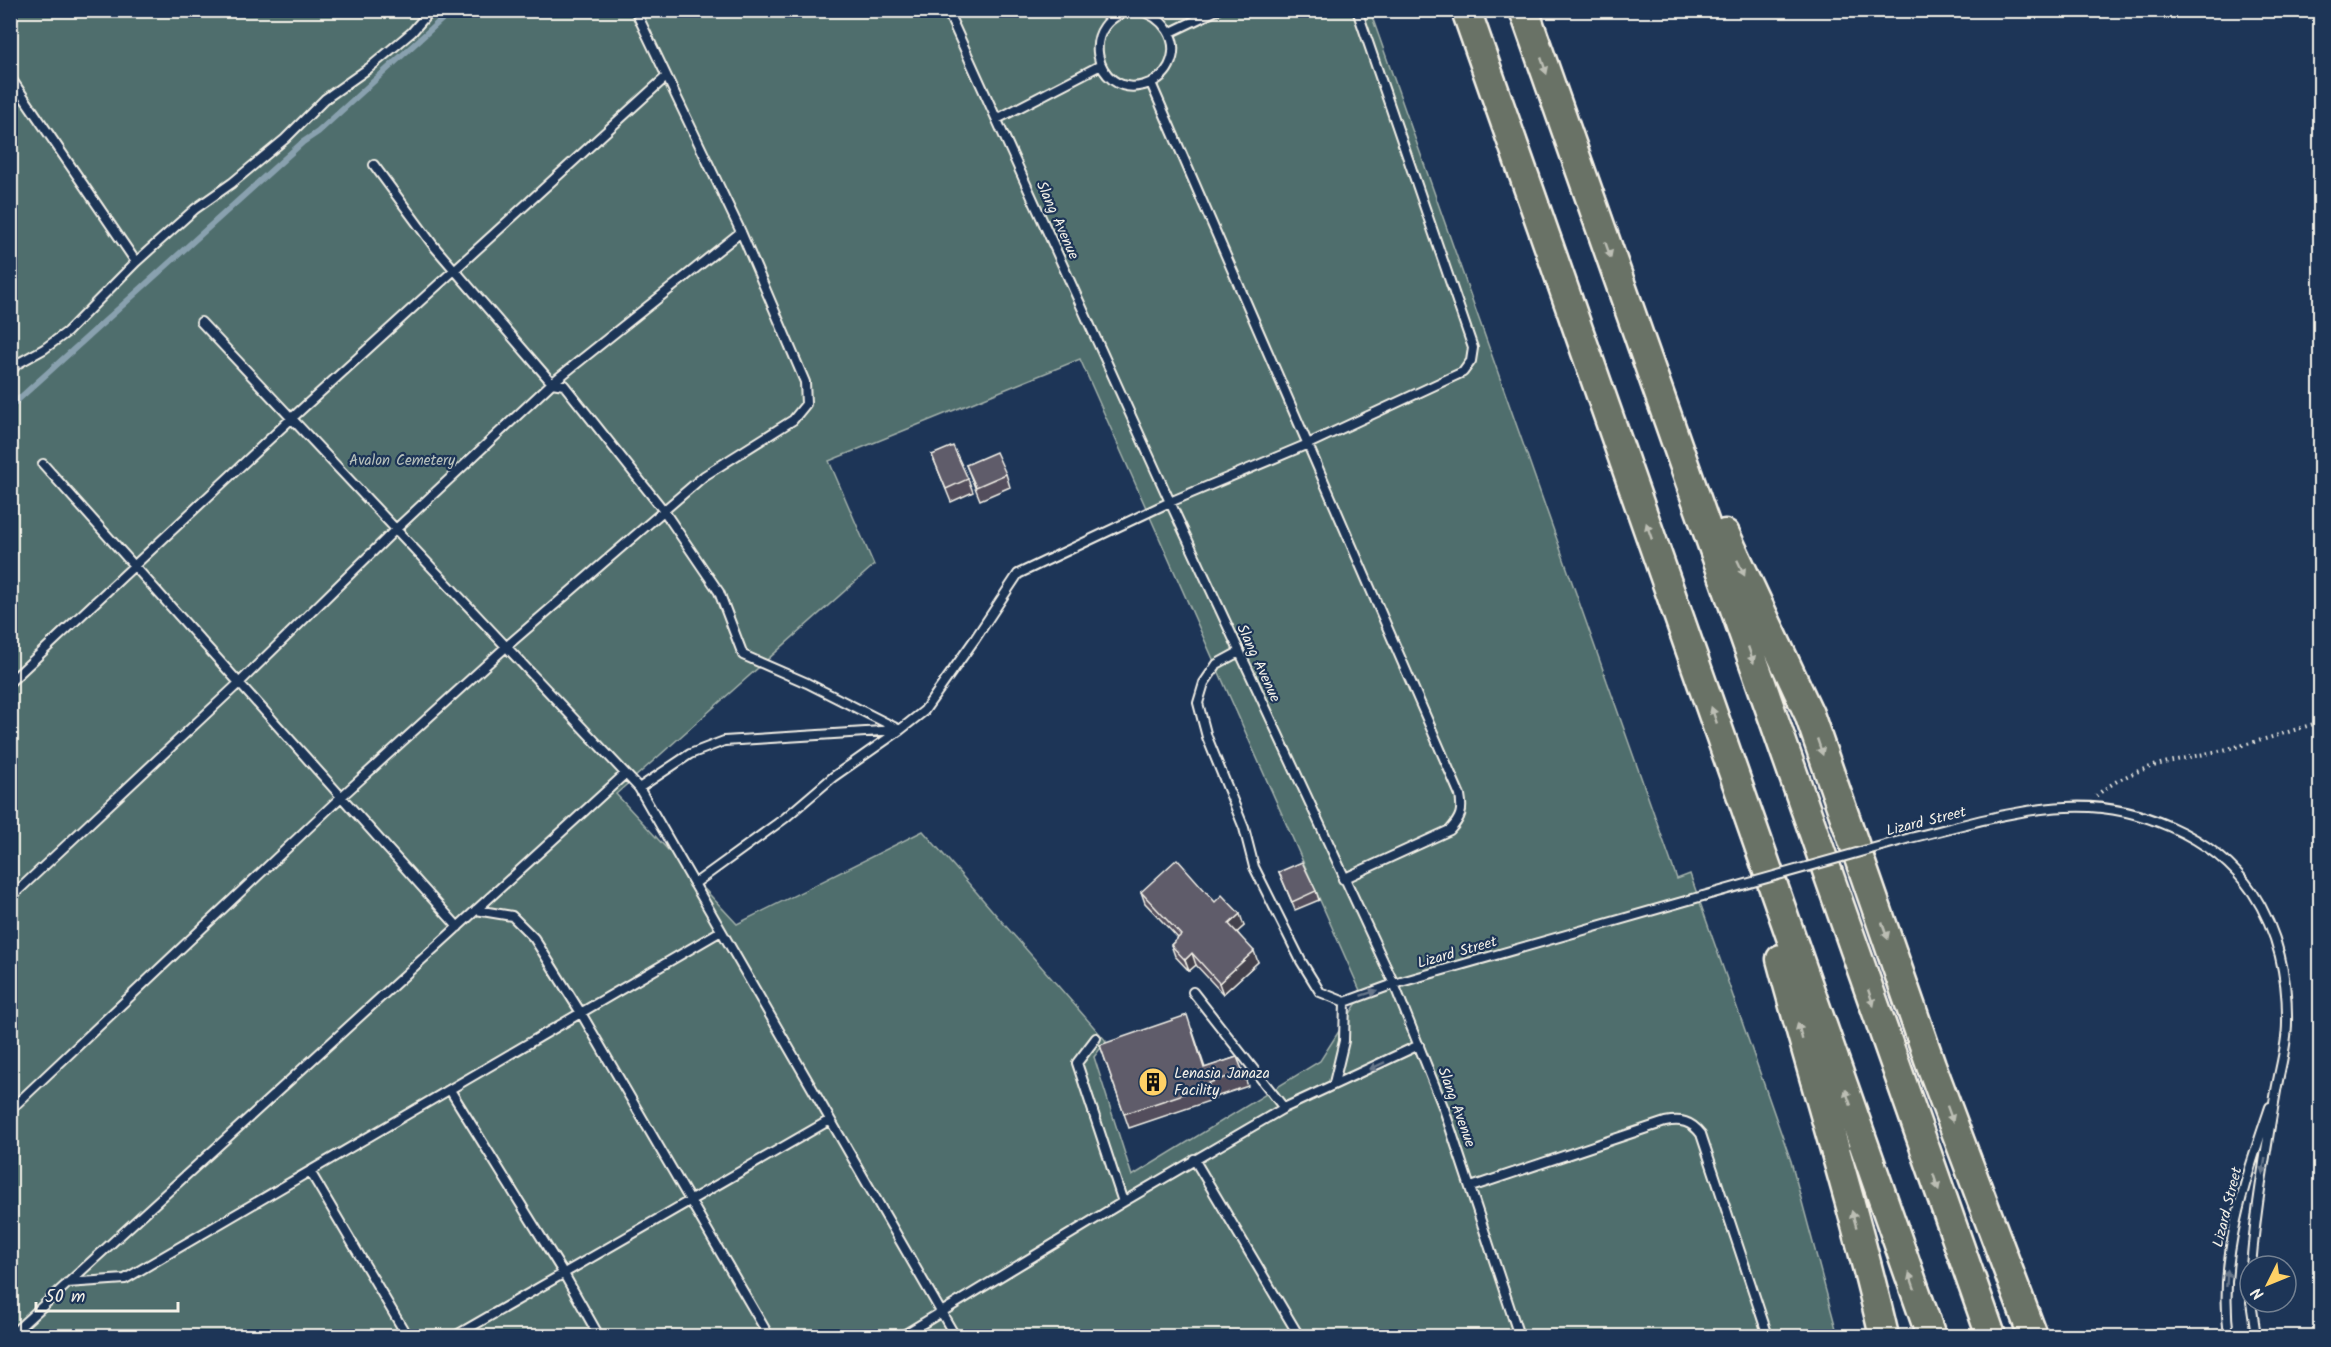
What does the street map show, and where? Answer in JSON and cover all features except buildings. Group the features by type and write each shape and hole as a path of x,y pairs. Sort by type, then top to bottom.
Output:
{"highway":[{"path":"1466,10 1932,1336"},
{"path":"1524,10 1990,1336"},
{"path":"1655,382 1809,714 1931,1065 2033,1336"},
{"path":"1727,753 1810,1068 1866,1262 1884,1336"}],"lane":[{"path":"10,372 17,364 44,349 67,332 136,262 195,209 285,139 325,99 369,68 412,32 431,10"},
{"path":"10,1110 341,797 507,646 704,476 793,420 806,404 805,382 741,232 635,10"},
{"name":"Slang Avenue","path":"947,10 1343,879 1394,984 1444,1109 1519,1336"},
{"path":"1137,10 1149,13 1160,20 1169,33 1173,54 1169,66 1161,76 1139,87 1126,86 1105,73 1096,49 1098,37 1104,26 1124,11 1137,10"},
{"path":"1169,33 1217,10"},
{"path":"694,884 785,818 833,777 924,711 1018,574 1170,502 1308,444 1463,372 1471,362 1473,348 1357,10"},
{"path":"997,119 1101,65"},
{"path":"10,77 136,262"},
{"path":"10,682 292,418 666,77"},
{"path":"1151,83 1453,780 1462,808 1460,818 1450,830 1343,879"},
{"path":"374,165 433,245 552,383 564,385 664,512 719,592 743,655 807,683 900,730"},
{"path":"10,898 239,683 396,529 552,383 741,232"},
{"path":"201,322 639,788 955,1336"},
{"path":"10,355 17,364"},
{"path":"43,464 458,927"},
{"path":"1239,652 1217,664 1204,683 1198,703 1207,737 1244,828 1247,848 1254,867 1301,961 1320,992 1345,1002 1344,1041 1334,1083"},
{"path":"639,788 690,754 723,741 900,730"},
{"path":"10,1336 625,774"},
{"name":"Lizard Street","path":"1345,1002 1394,984 1910,838 2044,809 2084,807 2134,814 2175,830 2200,843 2217,856 2252,892 2278,947 2284,977 2286,1036 2253,1254"},
{"path":"476,910 512,916 534,938 581,1012 689,1201 770,1336"},
{"path":"67,1283 125,1279 722,931"},
{"path":"1193,992 1284,1108"},
{"path":"1095,1038 1077,1063 1123,1202"},
{"path":"902,1336 1284,1108 1419,1045"},
{"name":"Lizard Street","path":"2229,1336 2226,1285 2228,1259 2240,1205 2277,1088"},
{"path":"450,1090 564,1274 599,1336"},
{"path":"455,1336 830,1120"},
{"path":"1471,1187 1665,1122 1676,1120 1691,1123 1701,1134 1768,1336"},
{"path":"1194,1160 1299,1336"},
{"path":"310,1173 407,1336"},
{"path":"2253,1314 2256,1336"}],"path":[{"path":"2084,807 2104,789 2134,773 2320,722"}],"green space":[{"name":"Avalon Cemetery","path":"10,11 1370,11 1677,879 1690,874 1791,1161 1838,1336 11,1336","holes":["1080,359 1362,995 1320,1061 1132,1176 1094,1057 1106,1041 923,831 737,924 616,794 874,565 829,461"]}],"waterway":[{"path":"10,407 452,10"}],"place":[{"name":"Lenasia Janaza Facility","path":"1153,1082"}]}
